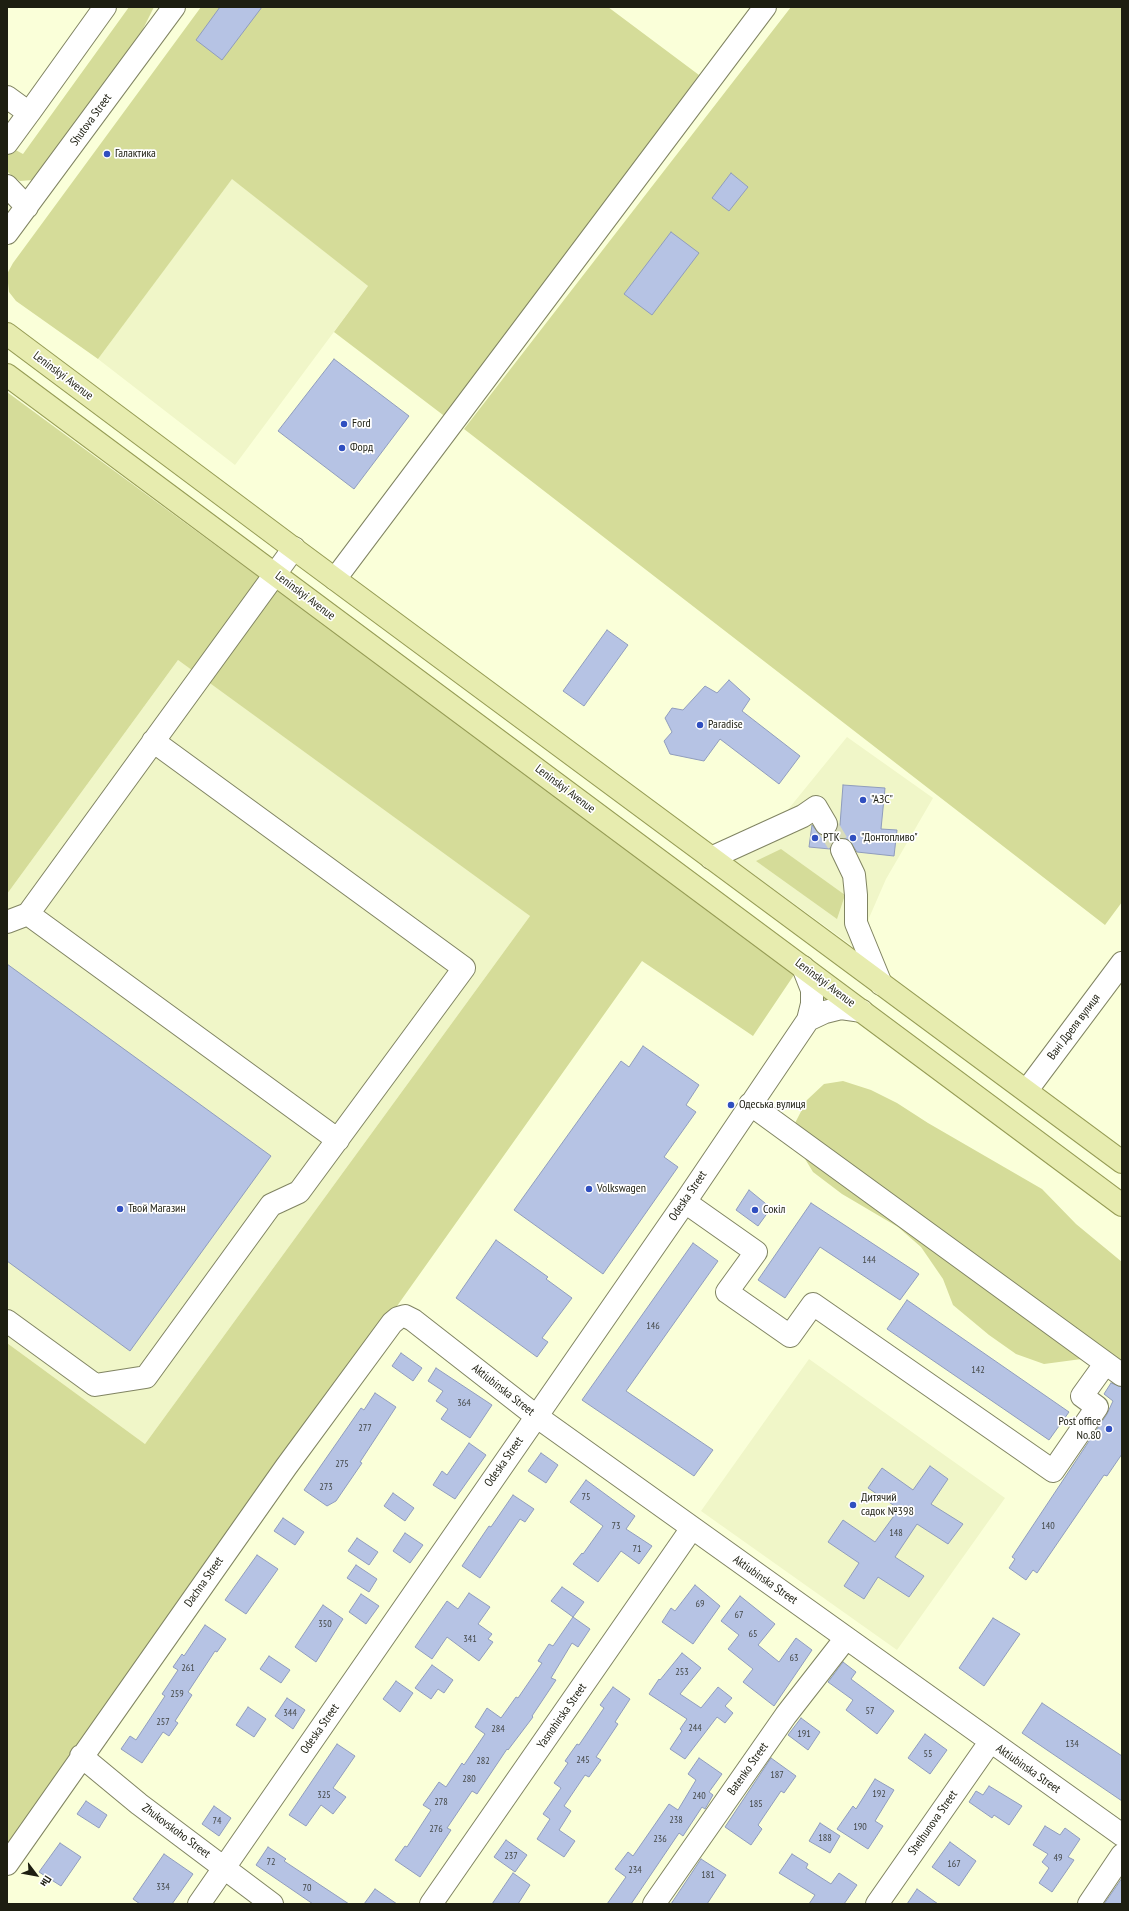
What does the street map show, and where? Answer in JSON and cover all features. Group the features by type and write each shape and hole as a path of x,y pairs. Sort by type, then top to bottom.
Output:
{"main road":[{"name":"Leninskyi Avenue","path":"7,334 1122,1162"},
{"name":"Leninskyi Avenue","path":"7,375 1122,1204"},
{"path":"966,1089 986,1061"}],"street":[{"path":"7,143 105,7"},
{"name":"Shutova Street","path":"7,232 174,7"},
{"path":"335,579 765,7"},
{"path":"7,97 29,112"},
{"path":"7,186 27,206"},
{"path":"7,922 28,914 294,548"},
{"path":"7,1321 95,1385 146,1377 271,1205 299,1192 464,968 153,741"},
{"path":"711,858 803,816 816,807 826,824"},
{"path":"842,850 854,875 856,923 881,984"},
{"path":"28,914 338,1140"},
{"name":"Вані Дреля вулиця","path":"1027,1090 1122,963"},
{"name":"Odeska Street","path":"199,1904 685,1202 808,1020 812,1004 812,990 804,967"},
{"path":"808,1020 825,1012 842,1008 862,1011"},
{"path":"685,1202 756,1252 727,1292 790,1336 813,1304 1053,1471 1098,1407 1082,1396 1114,1370 750,1104"},
{"name":"Dachna Street","path":"7,1864 81,1756 281,1473 392,1322 405,1316 413,1320"},
{"name":"Aktiubinska Street","path":"413,1320 536,1416 1122,1835"},
{"name":"Yasnohirska Street","path":"431,1904 692,1528"},
{"name":"Batenko Street","path":"654,1904 786,1715 846,1638"},
{"name":"Shelhunova Street","path":"877,1904 990,1742"},
{"name":"Zhukovskoho Street","path":"81,1756 139,1804 272,1904"},
{"path":"1089,1904 1122,1855"}],"shaded area":[{"path":"129,7 154,7 142,31 33,180 20,181 12,176 7,171 7,151 10,147 23,154"},
{"path":"201,7 608,7 699,75 447,418 334,332 368,286 232,179 98,359 16,301 9,292 7,274 13,263"},
{"path":"791,7 1122,7 1122,902 1105,925 464,429"},
{"path":"232,178 368,286 235,465 98,359"},
{"path":"7,392 796,972 753,1036 642,961 118,1699 7,1851 7,1343 145,1444 530,916 178,660 7,894"},
{"path":"178,660 530,916 145,1444 7,1343 7,894"},
{"path":"847,737 933,798 886,879 869,918 867,939 880,966 713,845 786,812"},
{"path":"781,849 845,895 837,919 756,861"},
{"path":"843,1081 871,1090 897,1103 928,1123 1042,1189 1076,1224 1122,1262 1122,1362 1104,1356 1044,1364 1016,1354 989,1335 953,1305 943,1279 921,1247 898,1227 842,1194 813,1172 799,1149 795,1123 807,1100 824,1084"},
{"name":"Дитячий садок №398","path":"809,1359 1005,1498 897,1650 701,1511"}],"building":[{"path":"220,7 262,7 222,60 196,40"},
{"path":"731,173 748,187 729,211 712,198"},
{"path":"671,232 699,253 652,315 624,294"},
{"name":"Ford","path":"334,359 409,416 354,489 278,431"},
{"path":"607,630 628,645 584,706 563,691"},
{"path":"729,680 750,699 742,711 800,756 779,784 720,739 704,761 670,754 664,741 672,732 665,718 672,708 683,710 705,686 717,693"},
{"path":"843,785 885,788 881,829 897,830 894,856 857,852 849,840 843,838 836,839 832,843 830,849 809,847 812,825 820,835 826,836 833,835 840,825"},
{"name":"Твой Магазин","path":"7,964 271,1156 130,1351 7,1261"},
{"path":"643,1046 699,1085 686,1105 696,1112 664,1157 678,1167 603,1274 514,1210 621,1061 629,1067"},
{"path":"749,1190 771,1208 758,1226 736,1210"},
{"path":"811,1203 919,1274 900,1300 820,1247 785,1298 758,1280"},
{"path":"496,1240 548,1277 546,1279 572,1298 542,1338 548,1342 537,1357 456,1298"},
{"path":"693,1243 718,1261 626,1391 713,1450 694,1476 582,1400"},
{"path":"907,1300 1069,1412 1049,1440 887,1329"},
{"path":"401,1353 422,1368 413,1381 392,1366"},
{"path":"436,1368 492,1405 470,1438 441,1419 448,1409 436,1401 443,1391 428,1381"},
{"path":"1111,1383 1122,1387 1122,1454 1107,1476 1104,1475 1037,1573 1033,1570 1026,1580 1009,1568 1015,1559 1012,1557 1107,1414 1113,1401 1104,1394"},
{"path":"375,1393 396,1407 360,1462 362,1463 336,1501 327,1506 304,1490 361,1408 364,1410"},
{"path":"469,1443 486,1455 455,1499 433,1485 442,1471 447,1475"},
{"path":"541,1453 558,1465 546,1483 528,1471"},
{"path":"930,1466 948,1479 931,1504 963,1524 948,1544 917,1524 895,1557 924,1576 909,1597 878,1577 864,1599 844,1586 859,1563 828,1542 843,1520 875,1542 899,1509 868,1488 882,1468 913,1490"},
{"path":"586,1480 635,1516 626,1529 652,1546 639,1564 621,1551 598,1582 573,1564 582,1553 583,1554 603,1526 570,1502"},
{"path":"393,1493 414,1508 405,1521 384,1506"},
{"path":"513,1495 534,1509 525,1522 520,1519 480,1578 462,1566 489,1526 491,1527"},
{"path":"283,1518 304,1532 295,1545 274,1531"},
{"path":"405,1533 423,1545 410,1563 393,1551"},
{"path":"357,1538 378,1552 369,1565 348,1551"},
{"path":"257,1555 278,1569 246,1614 225,1600"},
{"path":"356,1565 377,1579 369,1592 347,1578"},
{"path":"695,1585 720,1606 693,1644 662,1622 671,1608 675,1611"},
{"path":"562,1587 584,1602 573,1617 551,1601"},
{"path":"469,1593 490,1607 478,1624 492,1634 488,1639 493,1642 479,1661 447,1637 432,1659 415,1647 447,1601 458,1609"},
{"path":"361,1594 379,1606 366,1624 349,1612"},
{"path":"740,1596 775,1624 758,1645 779,1662 796,1638 812,1650 774,1706 743,1682 753,1669 728,1649 739,1635 721,1621"},
{"path":"323,1605 343,1619 316,1662 295,1647"},
{"path":"573,1617 590,1629 578,1647 572,1643 551,1678 556,1680 532,1716 533,1717 508,1750 507,1749 477,1794 472,1791 447,1828 451,1830 420,1877 395,1860 405,1846 407,1847 431,1810 423,1805 439,1782 446,1787 462,1763 464,1765 485,1734 475,1727 487,1708 501,1718 516,1697 518,1698 542,1663 538,1661 549,1644 553,1646"},
{"path":"993,1618 1020,1634 984,1686 959,1668"},
{"path":"205,1625 226,1639 217,1652 215,1651 188,1692 192,1695 175,1721 178,1723 169,1736 163,1732 142,1763 121,1749 130,1736 136,1740 165,1696 162,1694 178,1670 173,1667 182,1654 184,1656"},
{"path":"682,1653 701,1668 680,1694 701,1708 718,1687 732,1698 725,1706 733,1713 725,1723 717,1717 685,1759 670,1749 682,1731 680,1729 687,1719 649,1694 659,1679 660,1680"},
{"path":"269,1656 290,1670 281,1683 260,1669"},
{"path":"843,1662 856,1672 851,1679 894,1711 877,1734 846,1710 853,1700 828,1682"},
{"path":"432,1665 453,1680 444,1693 438,1689 431,1699 415,1688"},
{"path":"396,1681 413,1693 400,1712 383,1699"},
{"path":"613,1687 630,1699 615,1722 618,1724 596,1757 601,1760 589,1777 585,1775 564,1806 571,1811 559,1830 575,1841 564,1857 537,1839 550,1819 543,1814 561,1788 554,1783 568,1763 565,1761 577,1744 579,1745 604,1708 600,1705"},
{"path":"287,1698 305,1710 293,1729 275,1716"},
{"path":"1042,1703 1122,1756 1122,1801 1022,1733"},
{"path":"248,1707 266,1719 254,1737 236,1725"},
{"path":"801,1718 820,1732 808,1750 788,1735"},
{"path":"925,1734 947,1750 930,1774 908,1758"},
{"path":"337,1744 355,1756 333,1788 346,1797 333,1814 321,1805 306,1826 289,1815"},
{"path":"699,1758 722,1774 709,1792 713,1795 705,1809 702,1807 683,1836 679,1833 631,1904 607,1904 626,1877 615,1869 628,1852 633,1856 669,1804 678,1810 696,1780 688,1774"},
{"path":"771,1758 796,1776 784,1793 781,1791 758,1825 762,1829 751,1845 725,1827"},
{"path":"875,1779 894,1790 875,1821 883,1826 868,1849 837,1829 853,1806 856,1809"},
{"path":"989,1786 1022,1806 1009,1825 994,1815 992,1818 969,1802 976,1791 983,1795"},
{"path":"86,1801 107,1815 99,1828 77,1814"},
{"path":"214,1806 231,1818 219,1836 202,1824"},
{"path":"820,1823 840,1836 830,1853 809,1841"},
{"path":"1045,1826 1060,1835 1065,1828 1080,1839 1068,1857 1074,1860 1052,1892 1039,1883 1049,1868 1042,1862 1048,1854 1033,1845"},
{"path":"506,1840 527,1855 515,1872 494,1857"},
{"path":"950,1842 976,1861 959,1886 932,1867"},
{"path":"60,1843 81,1857 61,1886 39,1872"},
{"path":"268,1847 286,1859 284,1861 349,1904 313,1904 256,1865"},
{"path":"164,1854 193,1874 172,1904 140,1904 133,1899"},
{"path":"792,1854 808,1864 806,1868 831,1884 839,1873 857,1885 844,1904 809,1904 815,1895 779,1873"},
{"path":"701,1859 726,1875 707,1904 671,1904"},
{"path":"513,1873 530,1885 518,1904 492,1904"},
{"path":"1122,1878 1122,1904 1104,1904"},
{"path":"375,1889 397,1904 364,1904"},
{"path":"917,1889 938,1904 907,1904"}],"tunnel":[{"path":"826,824 842,850"}],"place":[{"name":"Галактика","path":"107,154"},
{"name":"Ford","path":"344,424"},
{"name":"Форд","path":"342,448"},
{"name":"Paradise","path":"700,725"},
{"name":"\"АЗС\"","path":"863,800"},
{"name":"РТК","path":"815,838"},
{"name":"\"Донтопливо\"","path":"853,838"},
{"name":"Одеська вулиця","path":"731,1105"},
{"name":"Volkswagen","path":"589,1189"},
{"name":"Твой Магазин","path":"120,1209"},
{"name":"Сокіл","path":"755,1210"},
{"name":"Post office No.80","path":"1109,1429"},
{"name":"Дитячий садок №398","path":"853,1505"}]}
